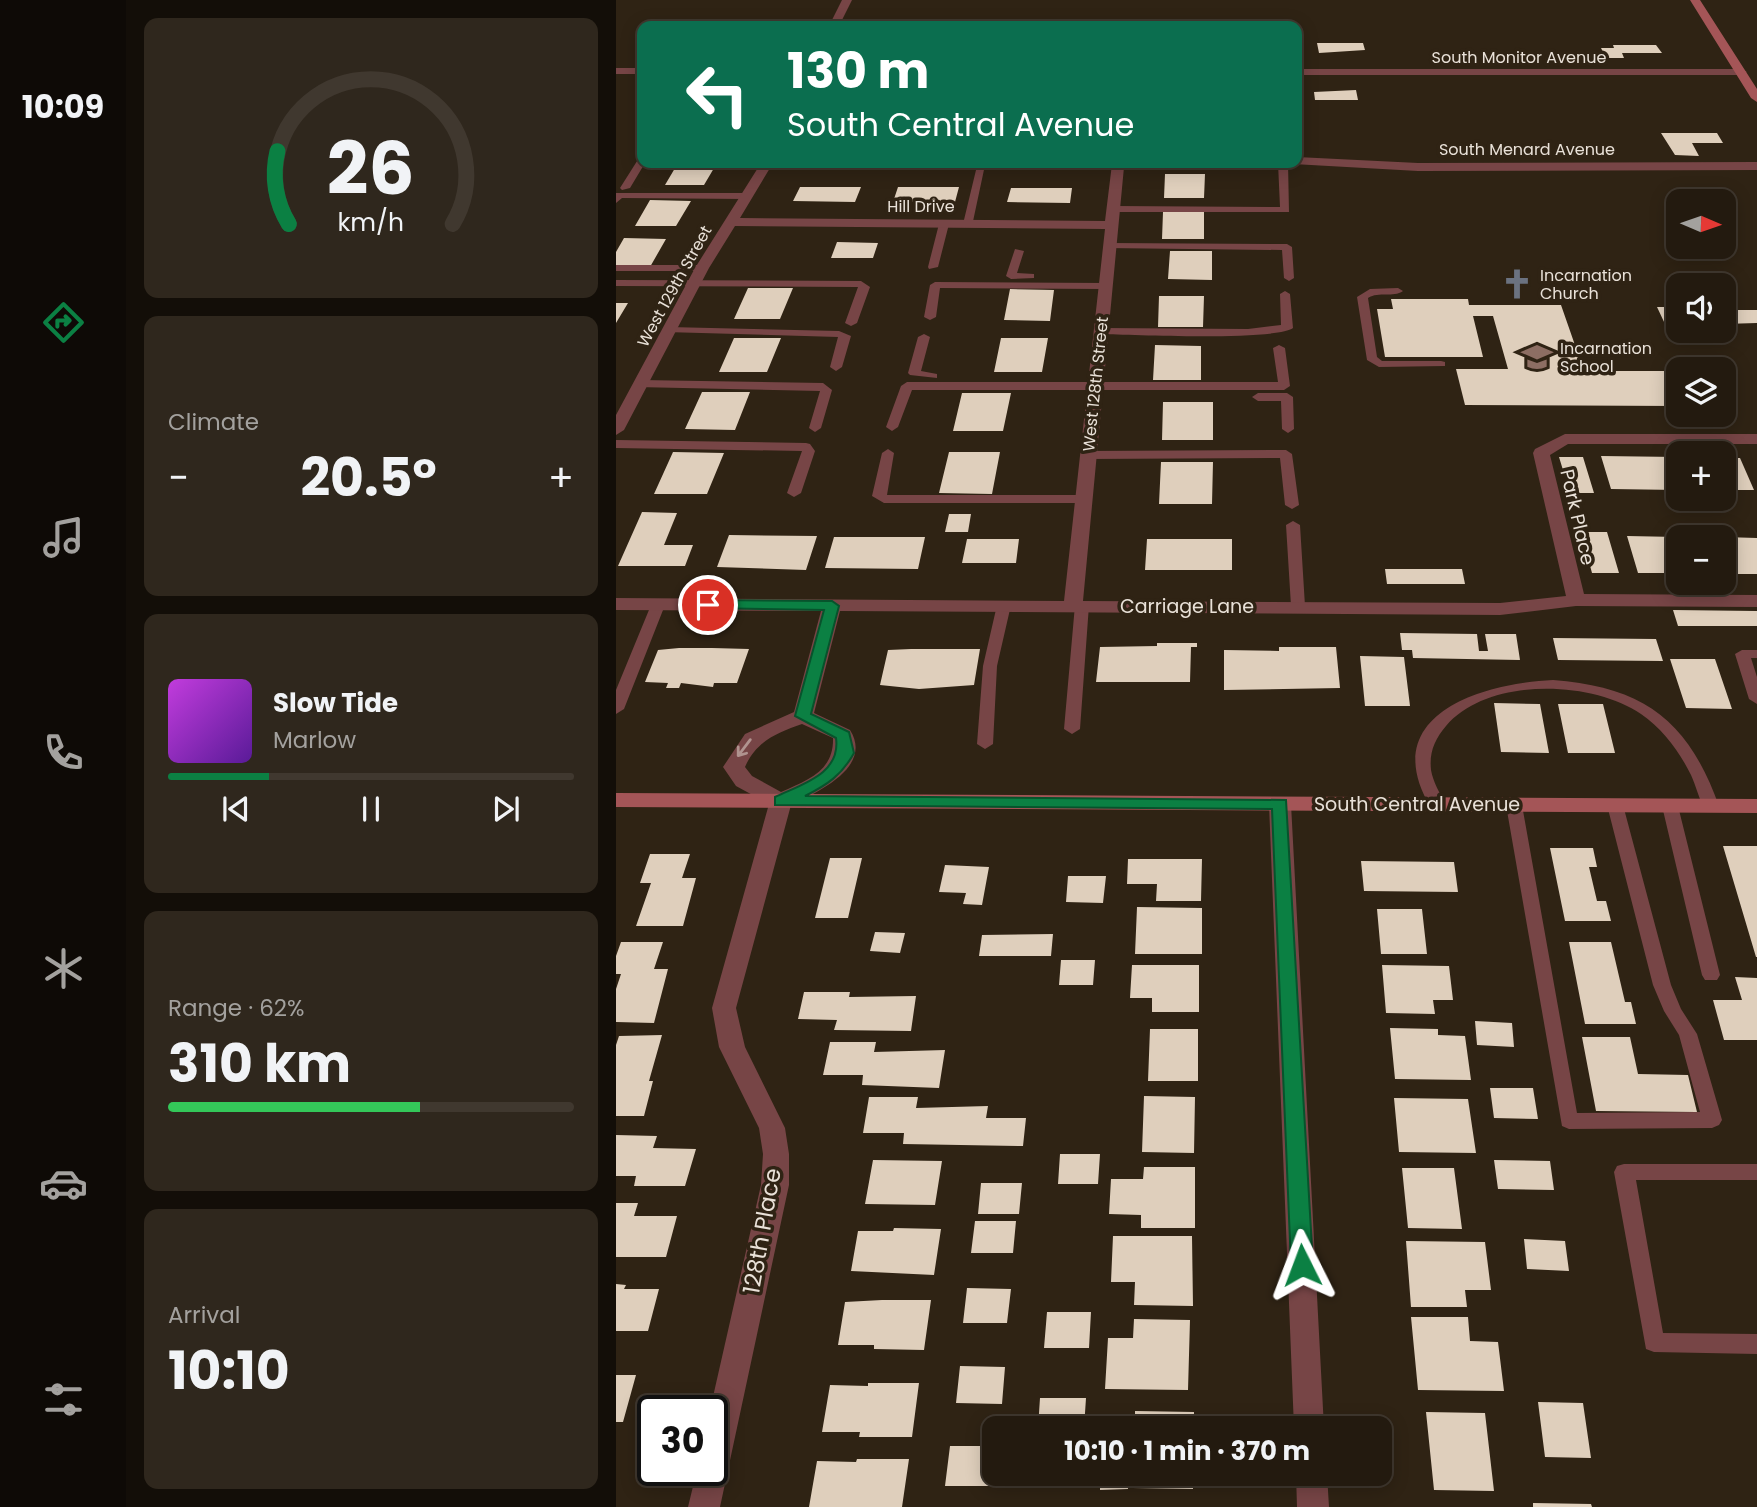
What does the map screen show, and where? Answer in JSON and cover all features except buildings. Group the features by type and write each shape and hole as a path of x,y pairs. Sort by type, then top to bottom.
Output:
{"street":[{"path":"836,21 847,0"},
{"path":"1695,0 1757,98"},
{"path":"616,71 637,71"},
{"name":"South Monitor Avenue","path":"1302,72 1741,72"},
{"name":"South Menard Avenue","path":"1302,161 1418,167 1757,166"},
{"name":"West 129th Street","path":"616,430 702,268 764,168"},
{"name":"West 128th Street","path":"1078,605 1088,455 1113,217 1121,168"},
{"name":"Hill Drive","path":"730,222 968,224 1113,217"},
{"name":"Park Place","path":"1576,600 1541,453 1565,439 1757,439"},
{"name":"Carriage Lane","path":"616,604 1500,609 1576,600 1757,601"},
{"path":"803,716 832,606"},
{"path":"803,716 843,735 846,753 839,766 823,780 781,801 744,781 734,767 740,749 756,735 803,716"},
{"name":"South Central Avenue","path":"616,800 1757,806"},
{"name":"128th Place","path":"704,1507 775,1185 772,1128 732,1047 724,1008 781,801"},
{"path":"1280,804 1309,1416"},
{"path":"1312,1486 1313,1507"}],"lane":[{"path":"625,188 637,168"},
{"path":"968,224 982,168"},
{"path":"1113,217 1284,210 1283,168"},
{"path":"616,200 620,195 746,196"},
{"path":"933,267 944,224"},
{"path":"1110,246 1287,247 1289,278"},
{"path":"1019,251 1011,276 1106,281"},
{"path":"616,268 702,268"},
{"path":"930,317 935,285 1106,281"},
{"path":"616,283 861,284 865,287 851,323"},
{"path":"1398,291 1370,292 1362,296 1371,358 1378,365 1441,364"},
{"path":"1101,331 1248,332 1287,328 1285,294"},
{"path":"669,330 839,334 845,336 836,368"},
{"path":"924,337 915,376 1286,397 1288,429"},
{"path":"892,427 907,386 1284,386 1279,348"},
{"path":"640,384 823,387 826,390 815,428"},
{"path":"616,444 806,447 808,451 794,493"},
{"path":"888,453 879,496 884,499 1084,499"},
{"path":"1088,455 1286,454 1292,505"},
{"path":"1293,525 1298,606"},
{"path":"616,709 658,604"},
{"path":"985,744 990,666 1004,605"},
{"path":"1072,729 1078,605"},
{"path":"1757,654 1742,654 1757,699"},
{"path":"1437,804 1424,775 1424,746 1440,720 1467,701 1503,688 1546,685 1590,689 1632,702 1664,726 1687,751 1703,782 1711,806"},
{"path":"1514,805 1569,1121 1712,1120 1688,1034 1672,1011 1662,985 1615,805"},
{"path":"1670,806 1712,975"},
{"path":"1757,1172 1623,1172 1654,1342 1757,1344"}],"place":[{"name":"Incarnation Church","path":"1517,284"},
{"name":"Incarnation School","path":"1537,357"}],"route":[{"path":"708,605 832,606 803,716 843,735 846,753 839,766 823,780 781,801 1280,804 1302,1265"}]}
